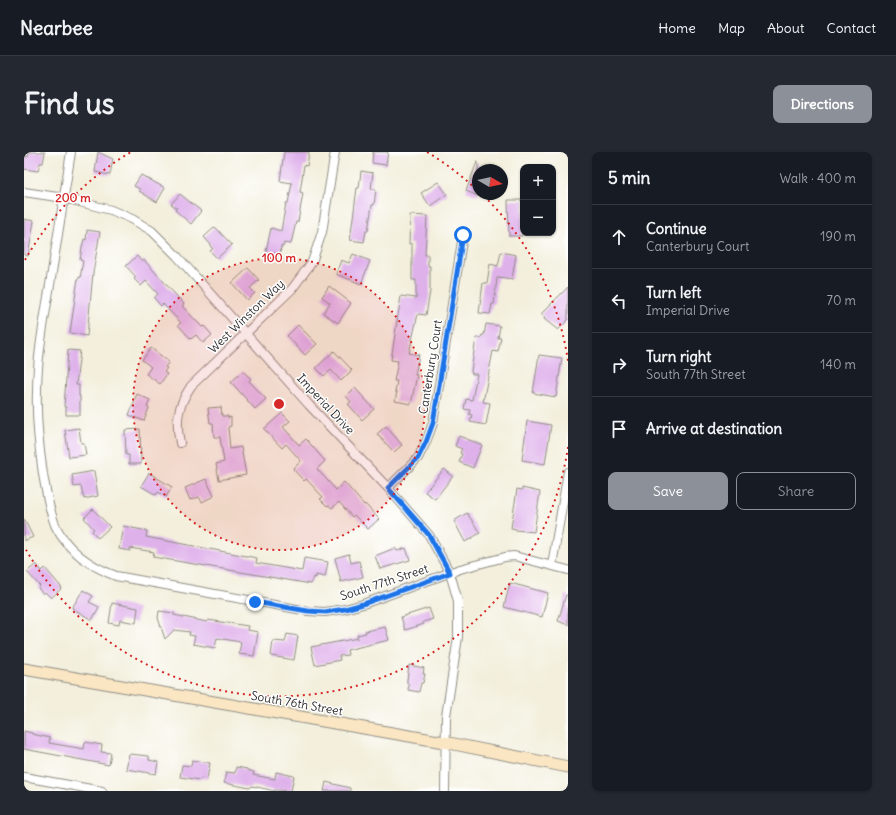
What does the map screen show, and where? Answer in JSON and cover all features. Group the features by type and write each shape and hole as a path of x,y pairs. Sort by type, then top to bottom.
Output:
{"main road":[{"name":"South 76th Street","path":"24,669 444,742 567,766"}],"street":[{"path":"64,198 71,152"},
{"name":"West Winston Way","path":"180,443 177,428 178,415 185,396 191,386 292,289 312,262 322,232 335,152"},
{"name":"Imperial Drive","path":"24,192 64,198 111,210 132,219 152,231 177,256 309,404 388,488 429,535 450,573 458,601 458,637 446,716 444,742 445,791"},
{"name":"South 77th Street","path":"64,198 42,334 37,392 38,425 40,456 46,492 56,527 70,546 82,558 98,568 116,576 308,611 326,612 363,604 450,573 505,557 514,556 568,570"},
{"name":"Canterbury Court","path":"388,488 418,458 433,423 463,235"},
{"path":"552,565 568,472"},
{"path":"24,777 102,791"}],"building":[{"path":"29,152 45,152 43,163 40,163 38,171 24,169 24,156 28,157"},
{"path":"98,152 113,159 110,175 95,172"},
{"path":"284,152 309,152 307,166 304,165 300,192 303,193 298,222 296,222 291,244 284,243 283,247 281,246 280,254 266,251 271,228 281,231 286,203 288,203 292,183 280,181"},
{"path":"373,152 388,152 386,165 372,163"},
{"path":"361,171 373,173 371,189 376,189 374,205 372,205 368,231 366,231 364,242 350,240 357,188 359,188"},
{"path":"141,175 165,188 157,202 139,191 140,189 134,186"},
{"path":"472,175 472,194 466,191"},
{"path":"438,182 447,194 430,206 421,193"},
{"path":"180,194 201,211 191,224 175,210 177,208 171,204"},
{"path":"508,200 520,200 520,236 509,236"},
{"path":"410,215 427,216 425,255 428,255 428,266 430,266 430,291 426,315 418,314 409,353 419,355 415,375 417,375 411,404 395,401 397,381 394,381 398,361 391,360 401,296 416,298 416,280 412,280 412,244 409,244"},
{"path":"24,219 34,221 28,256 24,255"},
{"path":"215,227 232,245 217,258 210,251 213,249 204,237"},
{"path":"87,230 100,232 93,273 87,336 70,333 78,278 80,278 83,261 80,260 82,247 84,239 86,240"},
{"path":"501,252 516,255 512,279 497,278 494,304 492,304 490,314 479,313 483,283 487,283 490,264 498,266"},
{"path":"353,254 370,261 361,284 336,274 341,260 349,263"},
{"path":"137,256 142,262 144,260 184,304 182,306 212,335 203,343 196,335 191,339 178,325 181,323 163,304 161,306 154,298 158,294 146,281 141,286 134,279 136,277 126,266"},
{"path":"248,268 259,280 250,288 255,293 247,300 232,283"},
{"path":"329,286 351,303 338,323 323,313 330,303 322,297"},
{"path":"568,287 568,320 558,330 544,319 545,317 541,314"},
{"path":"486,324 500,326 498,338 501,338 498,352 493,351 483,402 490,403 486,425 470,422 472,415 469,414 470,410 464,409 466,399 472,400 477,374 472,374 471,371 476,338 481,338 482,335 484,335"},
{"path":"298,325 317,344 305,355 287,336"},
{"path":"151,348 169,362 165,367 167,368 164,372 167,374 160,384 146,374 151,367 142,360"},
{"path":"68,350 80,351 76,385 79,385 80,415 66,415 66,407 64,407"},
{"path":"334,351 352,370 341,381 331,370 324,376 316,368"},
{"path":"539,355 562,358 556,397 533,393"},
{"path":"243,371 251,379 249,381 266,399 255,409 231,382"},
{"path":"355,388 374,409 362,420 348,404 351,402 346,396"},
{"path":"137,394 150,400 147,407 149,408 144,421 129,415"},
{"path":"221,407 222,416 228,416 228,418 231,417 231,426 228,427 230,449 241,447 246,475 219,480 216,464 224,462 220,437 214,437 213,423 210,423 208,408"},
{"path":"282,413 290,421 283,427 299,445 306,439 325,461 317,469 336,490 344,482 364,505 365,504 379,519 368,529 354,515 352,517 339,502 332,508 328,505 327,506 320,499 323,497 306,479 304,481 293,469 301,461 286,444 282,448 264,429"},
{"path":"527,421 551,425 545,464 522,460"},
{"path":"386,426 402,445 394,452 377,434"},
{"path":"79,428 81,443 84,443 86,455 69,457 65,430"},
{"path":"140,429 141,464 129,464 129,455 126,455 125,430"},
{"path":"459,436 482,445 473,468 459,462 462,449 455,446"},
{"path":"444,469 453,476 435,499 425,492"},
{"path":"94,471 98,496 84,499 81,486 74,487 72,475"},
{"path":"149,473 172,487 166,497 158,492 156,495 141,486"},
{"path":"206,479 214,496 202,502 199,497 190,500 185,488"},
{"path":"522,488 540,492 534,532 511,528 517,489 522,490"},
{"path":"93,509 110,527 98,538 92,531 94,529 84,518"},
{"path":"467,513 480,533 465,542 454,521"},
{"path":"24,519 33,537 24,541"},
{"path":"123,526 147,531 146,537 257,558 256,563 302,571 304,558 328,562 325,577 316,575 316,578 313,577 311,584 153,557 154,552 130,548 130,551 119,549"},
{"path":"395,548 397,551 406,548 410,560 380,569 375,556"},
{"path":"349,554 351,563 359,561 363,577 341,582 335,558"},
{"path":"36,564 42,571 45,568 62,588 51,598 45,592 43,594 38,588 40,586 27,572"},
{"path":"510,583 548,593 542,617 504,607"},
{"path":"83,590 93,596 89,602 99,607 92,620 72,608"},
{"path":"566,595 568,595 568,625 558,621"},
{"path":"112,603 138,608 136,623 120,620 119,625 109,623"},
{"path":"429,608 433,619 423,622 424,624 405,630 401,617"},
{"path":"159,611 174,613 174,615 207,622 208,620 248,626 247,630 258,632 254,656 239,654 241,642 217,638 215,648 193,644 195,636 189,635 190,632 174,630 165,639 158,618"},
{"path":"385,627 389,640 347,650 348,655 339,656 340,660 315,665 311,647 358,638 357,635 366,633 365,631"},
{"path":"287,634 298,636 294,660 271,656 273,641 285,642"},
{"path":"409,665 424,668 423,674 425,674 419,692 408,690 409,684 407,684 407,680"},
{"path":"24,731 50,738 49,743 84,749 85,742 102,745 101,752 111,753 109,765 24,749"},
{"path":"129,754 149,756 149,760 158,762 156,774 126,769"},
{"path":"192,760 210,763 207,779 201,778 200,780 180,777 182,765 191,766"},
{"path":"236,767 254,772 253,775 275,779 276,772 294,776 291,791 275,791 252,786 250,788 224,783 226,772 235,773"},
{"path":"326,782 350,788 350,791 324,791"}],"route":[{"path":"255,602 308,611 326,612 363,604 450,573 429,535 388,488 418,458 433,423 463,235"}]}
